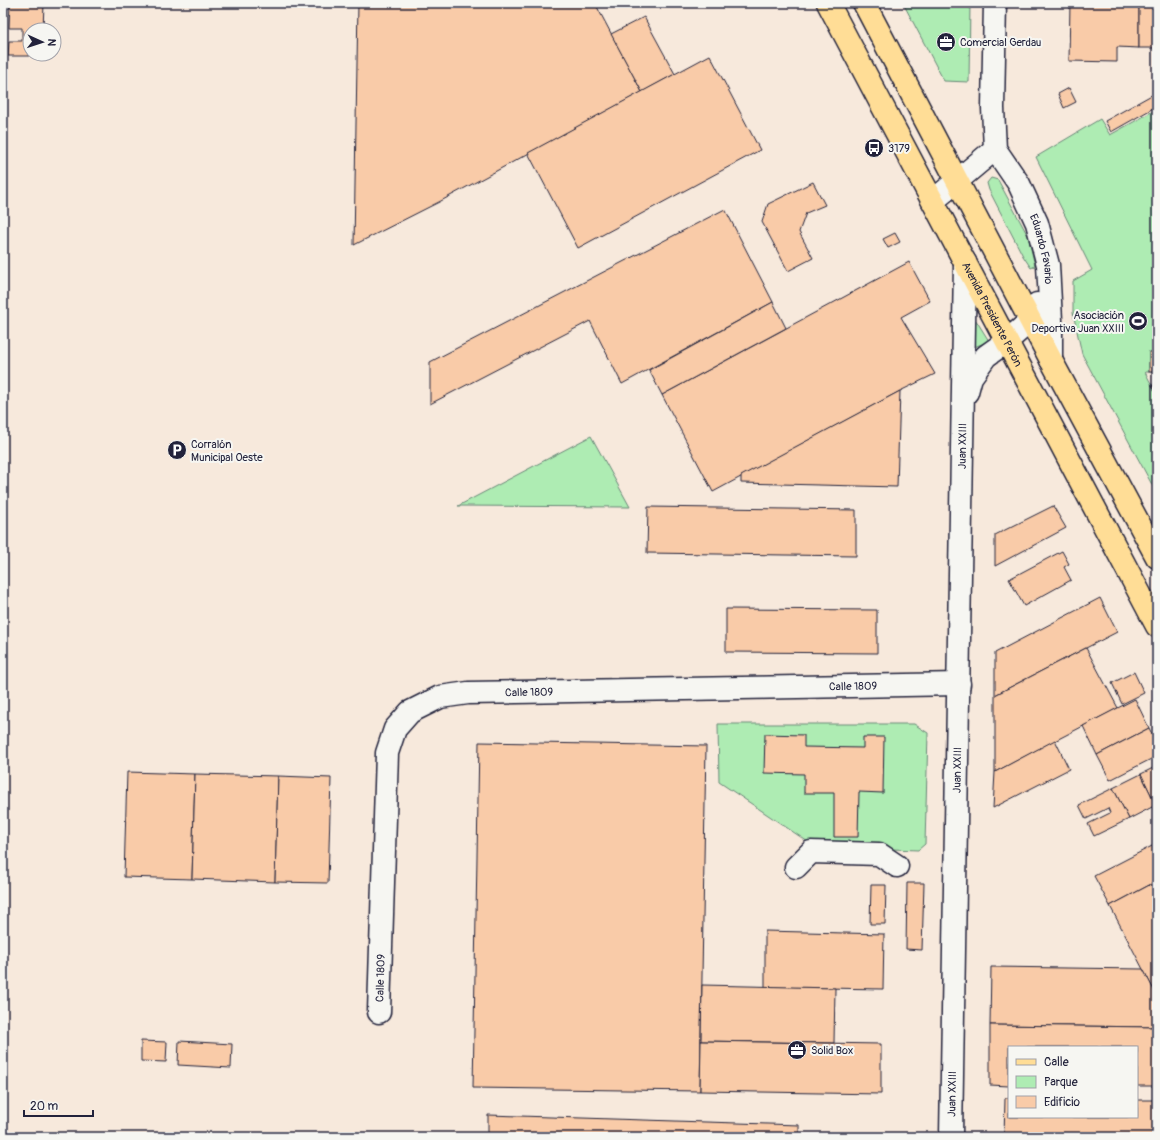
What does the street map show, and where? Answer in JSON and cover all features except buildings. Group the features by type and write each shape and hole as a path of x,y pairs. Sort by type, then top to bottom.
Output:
{"main road":[{"name":"Avenida Presidente Perón","path":"828,3 1157,626"},
{"path":"864,3 1030,321 1157,557"}],"lane":[{"path":"933,201 995,149 992,108 995,3"},
{"name":"Eduardo Favario","path":"995,149 1019,184 1037,224 1048,265 1051,320 1051,360"},
{"name":"Juan XXIII","path":"951,1137 964,402 965,262"},
{"name":"Juan XXIII","path":"964,402 971,377 986,356 1007,342 1030,321 1040,297 1048,265"},
{"name":"Calle 1809","path":"379,1012 387,753 394,728 410,712 440,697 468,693 959,684"},
{"path":"796,867 811,852 879,854 897,866"}],"shaded area":[{"path":"3,3 1157,3 1157,1137 3,1137"}],"green space":[{"name":"Comercial Gerdau","path":"903,3 970,3 969,82 944,81"},
{"path":"1157,109 1157,372 1145,372 1157,395 1157,494 1082,354 1073,313 1073,281 1092,270 1036,157 1100,119 1110,135"},
{"path":"991,178 998,180 1028,236 1035,266 1031,268 1023,256 989,190 987,183"},
{"path":"974,317 989,341 972,348"},
{"path":"591,436 630,507 458,506"},
{"path":"718,724 914,724 928,733 925,844 918,850 814,846 719,782"}],"place":[{"name":"Comercial Gerdau","path":"946,42"},
{"name":"3179","path":"874,148"},
{"name":"Asociación Deportiva Juan XXIII","path":"1138,321"},
{"name":"Corralón Municipal Oeste","path":"177,450"},
{"name":"Solid Box","path":"797,1050"}]}
